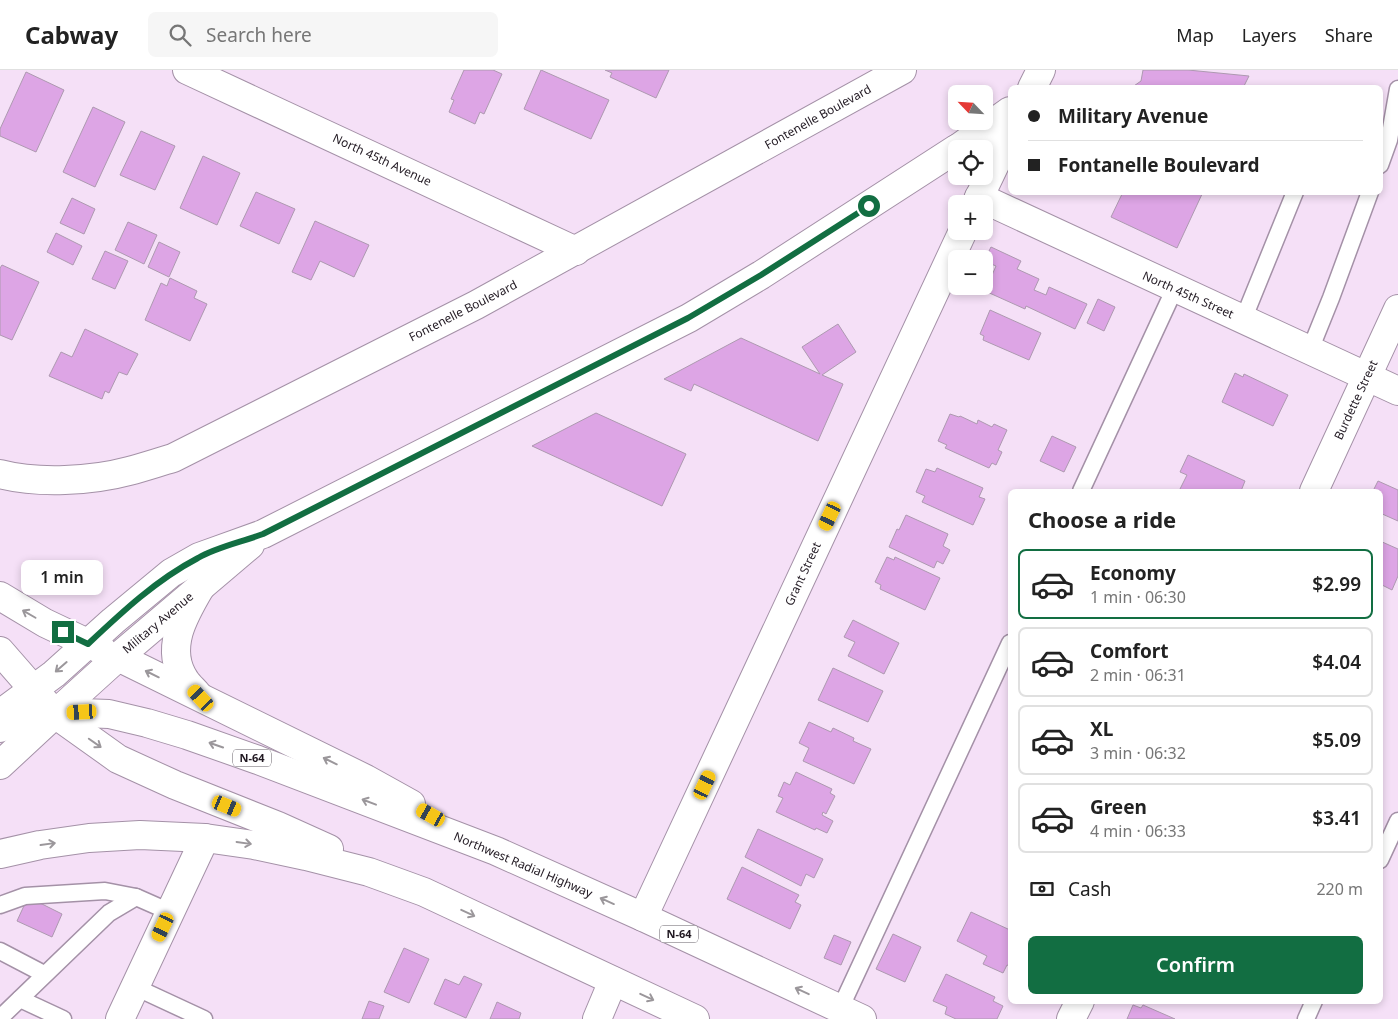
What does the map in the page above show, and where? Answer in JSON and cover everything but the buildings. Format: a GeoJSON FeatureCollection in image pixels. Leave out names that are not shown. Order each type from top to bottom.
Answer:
{"type":"FeatureCollection","features":[{"type":"Feature","properties":{"kind":"main road","name":"North 45th Avenue"},"geometry":{"type":"LineString","coordinates":[[188,70],[576,251]]}},
{"type":"Feature","properties":{"kind":"main road","name":"Fontenelle Boulevard"},"geometry":{"type":"LineString","coordinates":[[0,474],[30,480],[78,479],[127,472],[173,458],[476,305],[902,70]]}},
{"type":"Feature","properties":{"kind":"main road"},"geometry":{"type":"LineString","coordinates":[[1034,85],[1041,70]]}},
{"type":"Feature","properties":{"kind":"main road","name":"Military Avenue"},"geometry":{"type":"LineString","coordinates":[[969,140],[1008,113]]}},
{"type":"Feature","properties":{"kind":"main road"},"geometry":{"type":"LineString","coordinates":[[979,195],[1008,137]]}},
{"type":"Feature","properties":{"kind":"main road","name":"Military Avenue"},"geometry":{"type":"LineString","coordinates":[[0,714],[33,690],[144,594],[171,574],[200,557],[263,534],[688,318],[769,270],[948,154]]}},
{"type":"Feature","properties":{"kind":"main road","name":"North 45th Street"},"geometry":{"type":"LineString","coordinates":[[993,207],[1175,288],[1398,391]]}},
{"type":"Feature","properties":{"kind":"main road","name":"Grant Street"},"geometry":{"type":"LineString","coordinates":[[643,917],[959,240]]}},
{"type":"Feature","properties":{"kind":"main road","name":"Burdette Street"},"geometry":{"type":"LineString","coordinates":[[1315,489],[1398,309]]}},
{"type":"Feature","properties":{"kind":"main road","name":"Military Avenue"},"geometry":{"type":"LineString","coordinates":[[0,765],[118,657],[263,534]]}},
{"type":"Feature","properties":{"kind":"main road"},"geometry":{"type":"LineString","coordinates":[[200,588],[182,621],[176,638],[176,655],[178,668],[185,681],[201,698]]}},
{"type":"Feature","properties":{"kind":"main road"},"geometry":{"type":"LineString","coordinates":[[0,596],[45,623],[366,779],[496,851]]}},
{"type":"Feature","properties":{"kind":"main road"},"geometry":{"type":"LineString","coordinates":[[0,651],[55,714],[118,759],[175,785],[278,826],[695,1019]]}},
{"type":"Feature","properties":{"kind":"main road","name":"Northwest Radial Highway"},"geometry":{"type":"LineString","coordinates":[[0,728],[55,714],[82,712],[109,714],[147,723],[258,760],[496,851],[851,1014]]}},
{"type":"Feature","properties":{"kind":"main road"},"geometry":{"type":"LineString","coordinates":[[0,854],[40,845],[89,838],[140,835],[205,838],[254,844],[306,856],[369,872],[424,892]]}},
{"type":"Feature","properties":{"kind":"main road"},"geometry":{"type":"LineString","coordinates":[[120,1019],[205,838]]}},
{"type":"Feature","properties":{"kind":"main road"},"geometry":{"type":"LineString","coordinates":[[597,1019],[614,981]]}},
{"type":"Feature","properties":{"kind":"main road"},"geometry":{"type":"LineString","coordinates":[[1071,1019],[1078,1004]]}},
{"type":"Feature","properties":{"kind":"lane"},"geometry":{"type":"LineString","coordinates":[[1383,157],[1389,140],[1391,96]]}},
{"type":"Feature","properties":{"kind":"lane"},"geometry":{"type":"LineString","coordinates":[[1244,320],[1294,195]]}},
{"type":"Feature","properties":{"kind":"lane"},"geometry":{"type":"LineString","coordinates":[[1310,350],[1369,195]]}},
{"type":"Feature","properties":{"kind":"lane"},"geometry":{"type":"LineString","coordinates":[[1081,489],[1175,288]]}},
{"type":"Feature","properties":{"kind":"lane"},"geometry":{"type":"LineString","coordinates":[[851,1014],[1008,648]]}},
{"type":"Feature","properties":{"kind":"lane"},"geometry":{"type":"LineString","coordinates":[[1383,854],[1398,821]]}},
{"type":"Feature","properties":{"kind":"lane"},"geometry":{"type":"LineString","coordinates":[[0,905],[25,896],[105,892],[136,897],[170,912]]}},
{"type":"Feature","properties":{"kind":"lane"},"geometry":{"type":"LineString","coordinates":[[0,1018],[109,913],[136,897]]}},
{"type":"Feature","properties":{"kind":"lane"},"geometry":{"type":"LineString","coordinates":[[0,951],[44,974]]}},
{"type":"Feature","properties":{"kind":"lane"},"geometry":{"type":"LineString","coordinates":[[135,987],[204,1019]]}},
{"type":"Feature","properties":{"kind":"lane"},"geometry":{"type":"LineString","coordinates":[[20,999],[63,1019]]}},
{"type":"Feature","properties":{"kind":"lane"},"geometry":{"type":"LineString","coordinates":[[1306,1019],[1313,1004]]}},
{"type":"Feature","properties":{"kind":"route"},"geometry":{"type":"LineString","coordinates":[[63,632],[88,644],[144,594],[171,574],[200,557],[263,534],[688,318],[761,275],[869,206]]}}]}
